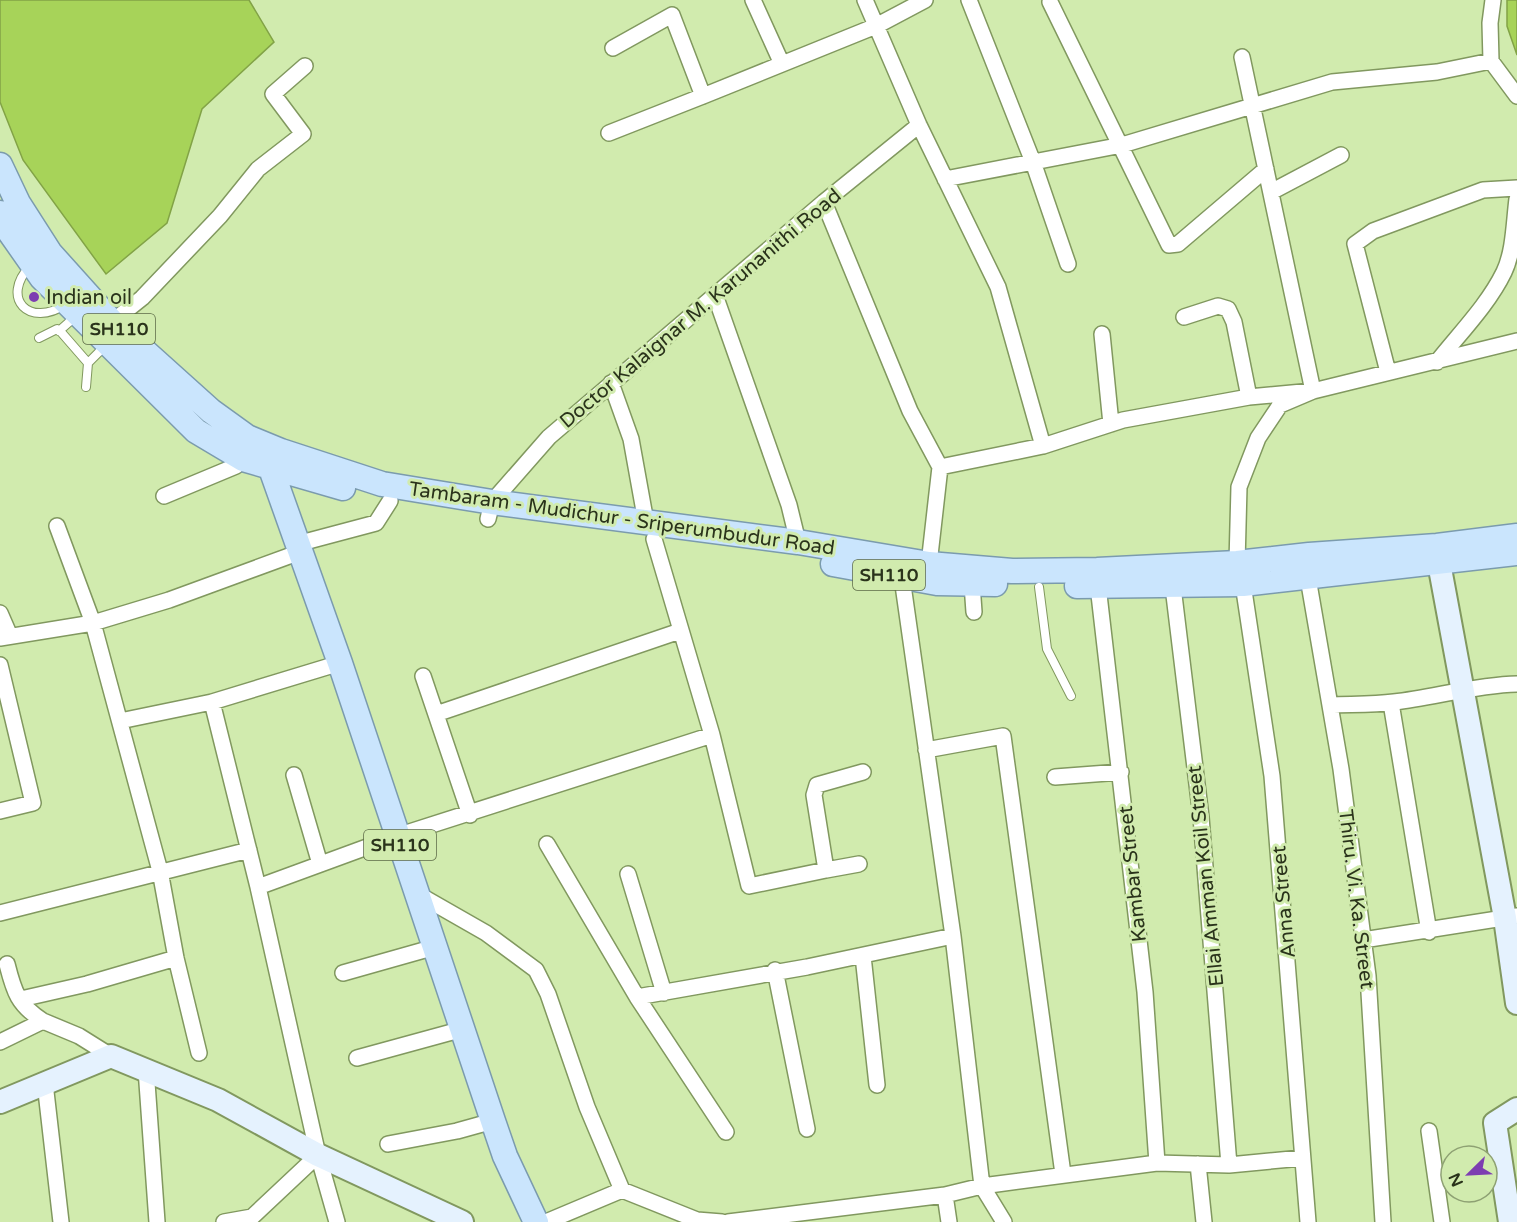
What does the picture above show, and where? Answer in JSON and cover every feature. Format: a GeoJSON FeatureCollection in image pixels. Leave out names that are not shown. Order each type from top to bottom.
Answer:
{"type":"FeatureCollection","features":[{"type":"Feature","properties":{"kind":"main road","name":"Tambaram - Mudichur - Sriperumbudur Road"},"geometry":{"type":"LineString","coordinates":[[0,165],[18,203],[50,253],[110,333],[196,431],[243,459],[276,459],[490,511]]}},
{"type":"Feature","properties":{"kind":"main road","name":"Tambaram - Mudichur - Sriperumbudur Road"},"geometry":{"type":"LineString","coordinates":[[3,227],[72,309],[110,333],[276,459],[390,501],[490,511],[604,530],[650,530],[798,542],[929,564],[1022,571],[1240,573],[1308,578],[1517,553]]}},
{"type":"Feature","properties":{"kind":"main road","name":"SH110"},"geometry":{"type":"LineString","coordinates":[[276,459],[298,548],[340,663],[493,1121],[505,1156],[536,1222]]}},
{"type":"Feature","properties":{"kind":"main road","name":"Tambaram - Mudichur - Sriperumbudur Road"},"geometry":{"type":"LineString","coordinates":[[650,530],[902,578],[1039,587],[1173,587],[1309,555],[1437,546],[1517,536]]}},
{"type":"Feature","properties":{"kind":"street"},"geometry":{"type":"LineString","coordinates":[[753,0],[782,64]]}},
{"type":"Feature","properties":{"kind":"street"},"geometry":{"type":"LineString","coordinates":[[865,0],[919,125],[998,287],[1043,446]]}},
{"type":"Feature","properties":{"kind":"street"},"geometry":{"type":"LineString","coordinates":[[609,133],[876,26],[925,0]]}},
{"type":"Feature","properties":{"kind":"street"},"geometry":{"type":"LineString","coordinates":[[969,0],[1033,162],[1068,264]]}},
{"type":"Feature","properties":{"kind":"street"},"geometry":{"type":"LineString","coordinates":[[1493,0],[1490,23],[1491,61],[1517,96]]}},
{"type":"Feature","properties":{"kind":"street"},"geometry":{"type":"LineString","coordinates":[[1050,2],[1169,244],[1178,244],[1266,169]]}},
{"type":"Feature","properties":{"kind":"street"},"geometry":{"type":"LineString","coordinates":[[613,48],[672,15],[703,96]]}},
{"type":"Feature","properties":{"kind":"street"},"geometry":{"type":"LineString","coordinates":[[1242,57],[1313,390]]}},
{"type":"Feature","properties":{"kind":"street"},"geometry":{"type":"LineString","coordinates":[[945,179],[1122,145],[1332,82],[1437,72],[1491,61]]}},
{"type":"Feature","properties":{"kind":"street"},"geometry":{"type":"LineString","coordinates":[[110,333],[220,216],[258,169],[303,134],[273,94],[306,66]]}},
{"type":"Feature","properties":{"kind":"street","name":"Doctor Kalaignar M. Karunanithi Road"},"geometry":{"type":"LineString","coordinates":[[490,511],[549,437],[824,202],[919,125]]}},
{"type":"Feature","properties":{"kind":"street"},"geometry":{"type":"LineString","coordinates":[[1271,192],[1341,155]]}},
{"type":"Feature","properties":{"kind":"street"},"geometry":{"type":"LineString","coordinates":[[1388,372],[1355,244],[1373,231],[1483,190],[1517,189]]}},
{"type":"Feature","properties":{"kind":"street"},"geometry":{"type":"LineString","coordinates":[[1437,362],[1479,309],[1504,271],[1513,234],[1517,199]]}},
{"type":"Feature","properties":{"kind":"street"},"geometry":{"type":"LineString","coordinates":[[824,202],[910,411],[940,467],[929,564]]}},
{"type":"Feature","properties":{"kind":"street"},"geometry":{"type":"LineString","coordinates":[[715,295],[789,505],[798,542]]}},
{"type":"Feature","properties":{"kind":"street"},"geometry":{"type":"LineString","coordinates":[[1184,317],[1218,306],[1228,309],[1234,322],[1249,396]]}},
{"type":"Feature","properties":{"kind":"street"},"geometry":{"type":"LineString","coordinates":[[1102,334],[1111,424]]}},
{"type":"Feature","properties":{"kind":"street"},"geometry":{"type":"LineString","coordinates":[[940,467],[1043,446],[1111,424],[1249,396],[1313,390],[1517,341]]}},
{"type":"Feature","properties":{"kind":"street"},"geometry":{"type":"LineString","coordinates":[[610,383],[631,439],[650,530],[712,735],[750,886],[859,864]]}},
{"type":"Feature","properties":{"kind":"street","name":"Anna Street"},"geometry":{"type":"LineString","coordinates":[[1308,1222],[1272,776],[1240,573],[1239,487],[1258,438],[1280,405],[1313,390]]}},
{"type":"Feature","properties":{"kind":"street"},"geometry":{"type":"LineString","coordinates":[[164,496],[236,466],[243,459]]}},
{"type":"Feature","properties":{"kind":"street"},"geometry":{"type":"LineString","coordinates":[[0,614],[5,637],[93,623],[169,600],[298,548],[376,523],[390,501]]}},
{"type":"Feature","properties":{"kind":"street"},"geometry":{"type":"LineString","coordinates":[[57,526],[93,623],[120,722],[160,871],[176,958],[200,1053]]}},
{"type":"Feature","properties":{"kind":"street"},"geometry":{"type":"LineString","coordinates":[[1439,563],[1462,692],[1511,917],[1517,1003]]}},
{"type":"Feature","properties":{"kind":"street"},"geometry":{"type":"LineString","coordinates":[[902,578],[953,936],[982,1186],[1004,1222]]}},
{"type":"Feature","properties":{"kind":"street","name":"Thiru. Vi. Ka. Street"},"geometry":{"type":"LineString","coordinates":[[1308,578],[1330,705],[1370,1000],[1383,1222]]}},
{"type":"Feature","properties":{"kind":"street"},"geometry":{"type":"LineString","coordinates":[[972,584],[974,612]]}},
{"type":"Feature","properties":{"kind":"street","name":"Kambar Street"},"geometry":{"type":"LineString","coordinates":[[1098,586],[1145,992],[1156,1163]]}},
{"type":"Feature","properties":{"kind":"street","name":"Ellai Amman Koil Street"},"geometry":{"type":"LineString","coordinates":[[1173,587],[1201,817],[1229,1165]]}},
{"type":"Feature","properties":{"kind":"street"},"geometry":{"type":"LineString","coordinates":[[436,714],[680,631]]}},
{"type":"Feature","properties":{"kind":"street"},"geometry":{"type":"LineString","coordinates":[[120,722],[212,702],[340,663]]}},
{"type":"Feature","properties":{"kind":"street"},"geometry":{"type":"LineString","coordinates":[[0,665],[33,803],[0,811]]}},
{"type":"Feature","properties":{"kind":"street"},"geometry":{"type":"LineString","coordinates":[[423,676],[470,815]]}},
{"type":"Feature","properties":{"kind":"street"},"geometry":{"type":"LineString","coordinates":[[1330,705],[1391,703],[1462,692],[1474,687],[1517,684]]}},
{"type":"Feature","properties":{"kind":"street"},"geometry":{"type":"LineString","coordinates":[[212,702],[258,887],[318,1155],[337,1222]]}},
{"type":"Feature","properties":{"kind":"street"},"geometry":{"type":"LineString","coordinates":[[1391,703],[1429,932]]}},
{"type":"Feature","properties":{"kind":"street"},"geometry":{"type":"LineString","coordinates":[[258,887],[398,836],[470,815],[712,735]]}},
{"type":"Feature","properties":{"kind":"street"},"geometry":{"type":"LineString","coordinates":[[926,750],[1003,736],[1063,1174]]}},
{"type":"Feature","properties":{"kind":"street"},"geometry":{"type":"LineString","coordinates":[[826,870],[813,795],[817,785],[863,772]]}},
{"type":"Feature","properties":{"kind":"street"},"geometry":{"type":"LineString","coordinates":[[1055,777],[1121,772]]}},
{"type":"Feature","properties":{"kind":"street"},"geometry":{"type":"LineString","coordinates":[[294,775],[320,864]]}},
{"type":"Feature","properties":{"kind":"street"},"geometry":{"type":"LineString","coordinates":[[547,844],[637,997],[726,1132]]}},
{"type":"Feature","properties":{"kind":"street"},"geometry":{"type":"LineString","coordinates":[[0,913],[249,850]]}},
{"type":"Feature","properties":{"kind":"street"},"geometry":{"type":"LineString","coordinates":[[628,874],[664,993]]}},
{"type":"Feature","properties":{"kind":"street"},"geometry":{"type":"LineString","coordinates":[[416,893],[486,933],[536,970],[548,994],[587,1107],[622,1190]]}},
{"type":"Feature","properties":{"kind":"street"},"geometry":{"type":"LineString","coordinates":[[1363,940],[1429,932],[1511,917]]}},
{"type":"Feature","properties":{"kind":"street"},"geometry":{"type":"LineString","coordinates":[[637,997],[775,970],[863,956],[953,936]]}},
{"type":"Feature","properties":{"kind":"street"},"geometry":{"type":"LineString","coordinates":[[343,973],[435,947]]}},
{"type":"Feature","properties":{"kind":"street"},"geometry":{"type":"LineString","coordinates":[[863,956],[878,1085]]}},
{"type":"Feature","properties":{"kind":"street"},"geometry":{"type":"LineString","coordinates":[[21,999],[87,984],[176,958]]}},
{"type":"Feature","properties":{"kind":"street"},"geometry":{"type":"LineString","coordinates":[[7,964],[13,989],[25,1009],[43,1021],[80,1036],[111,1056],[218,1100],[433,1214],[462,1222]]}},
{"type":"Feature","properties":{"kind":"street"},"geometry":{"type":"LineString","coordinates":[[775,970],[807,1129]]}},
{"type":"Feature","properties":{"kind":"street"},"geometry":{"type":"LineString","coordinates":[[0,1041],[43,1021]]}},
{"type":"Feature","properties":{"kind":"street"},"geometry":{"type":"LineString","coordinates":[[357,1058],[462,1029]]}},
{"type":"Feature","properties":{"kind":"street"},"geometry":{"type":"LineString","coordinates":[[0,1102],[111,1056]]}},
{"type":"Feature","properties":{"kind":"street"},"geometry":{"type":"LineString","coordinates":[[146,1069],[157,1222]]}},
{"type":"Feature","properties":{"kind":"street"},"geometry":{"type":"LineString","coordinates":[[45,1083],[61,1222]]}},
{"type":"Feature","properties":{"kind":"street"},"geometry":{"type":"LineString","coordinates":[[1510,1222],[1495,1123],[1517,1109]]}},
{"type":"Feature","properties":{"kind":"street"},"geometry":{"type":"LineString","coordinates":[[388,1144],[457,1131],[493,1121]]}},
{"type":"Feature","properties":{"kind":"street"},"geometry":{"type":"LineString","coordinates":[[1429,1131],[1442,1222]]}},
{"type":"Feature","properties":{"kind":"street"},"geometry":{"type":"LineString","coordinates":[[224,1222],[252,1220],[318,1155]]}},
{"type":"Feature","properties":{"kind":"street"},"geometry":{"type":"LineString","coordinates":[[728,1222],[827,1216],[945,1195],[982,1186],[1156,1163],[1229,1165],[1302,1158]]}},
{"type":"Feature","properties":{"kind":"street"},"geometry":{"type":"LineString","coordinates":[[1197,1164],[1204,1222]]}},
{"type":"Feature","properties":{"kind":"street"},"geometry":{"type":"LineString","coordinates":[[546,1222],[622,1190],[697,1220],[722,1222]]}},
{"type":"Feature","properties":{"kind":"street"},"geometry":{"type":"LineString","coordinates":[[945,1195],[949,1222]]}},
{"type":"Feature","properties":{"kind":"lane"},"geometry":{"type":"LineString","coordinates":[[32,264],[21,276],[15,289],[15,296],[29,312],[46,315],[72,309]]}},
{"type":"Feature","properties":{"kind":"lane"},"geometry":{"type":"LineString","coordinates":[[59,331],[72,309]]}},
{"type":"Feature","properties":{"kind":"lane"},"geometry":{"type":"LineString","coordinates":[[39,338],[49,331],[59,331],[88,363]]}},
{"type":"Feature","properties":{"kind":"lane"},"geometry":{"type":"LineString","coordinates":[[86,387],[88,363],[110,333]]}},
{"type":"Feature","properties":{"kind":"lane"},"geometry":{"type":"LineString","coordinates":[[1039,587],[1047,649],[1071,696]]}},
{"type":"Feature","properties":{"kind":"shaded area"},"geometry":{"type":"Polygon","coordinates":[[[0,0],[249,0],[274,42],[202,109],[167,223],[106,274],[23,160],[0,102],[0,0]]]}},
{"type":"Feature","properties":{"kind":"shaded area"},"geometry":{"type":"Polygon","coordinates":[[[1507,0],[1517,0],[1517,55],[1507,26],[1507,0]]]}},
{"type":"Feature","properties":{"kind":"place","name":"Indian oil"},"geometry":{"type":"Point","coordinates":[34,297]}}]}
